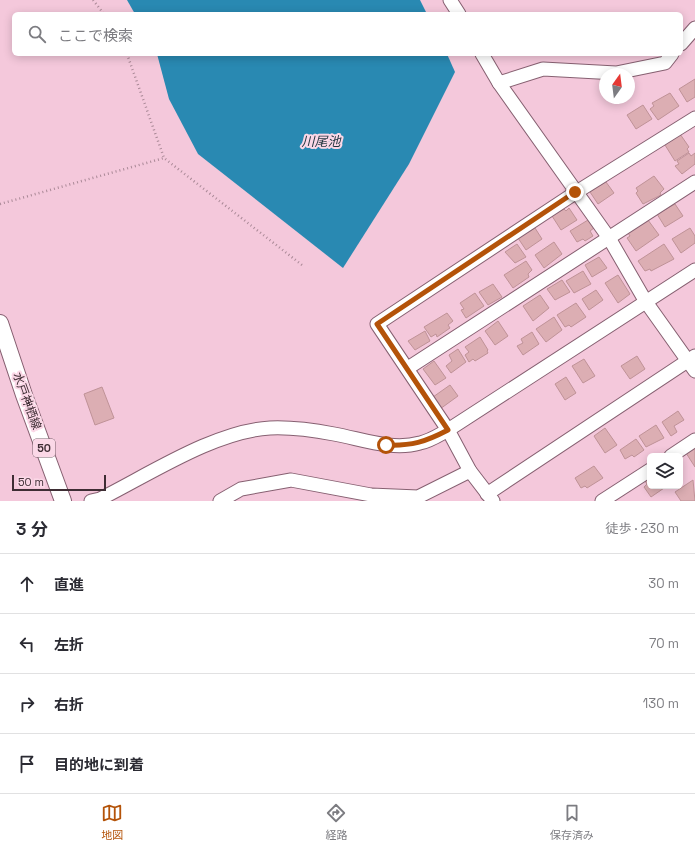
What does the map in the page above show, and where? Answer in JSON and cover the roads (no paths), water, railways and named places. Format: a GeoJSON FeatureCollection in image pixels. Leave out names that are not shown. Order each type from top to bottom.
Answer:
{"type":"FeatureCollection","features":[{"type":"Feature","properties":{"kind":"main road","name":"水戸神栖線"},"geometry":{"type":"LineString","coordinates":[[0,323],[24,395],[63,501]]}},
{"type":"Feature","properties":{"kind":"street"},"geometry":{"type":"LineString","coordinates":[[450,0],[458,12]]}},
{"type":"Feature","properties":{"kind":"street"},"geometry":{"type":"LineString","coordinates":[[683,42],[695,28]]}},
{"type":"Feature","properties":{"kind":"street"},"geometry":{"type":"LineString","coordinates":[[483,56],[500,83],[575,192],[609,238],[646,302],[691,358],[695,371]]}},
{"type":"Feature","properties":{"kind":"street"},"geometry":{"type":"LineString","coordinates":[[500,83],[543,69],[616,73],[665,63],[670,56]]}},
{"type":"Feature","properties":{"kind":"street"},"geometry":{"type":"LineString","coordinates":[[691,358],[490,498],[470,471],[448,430],[408,368],[377,324],[575,192],[695,118]]}},
{"type":"Feature","properties":{"kind":"street"},"geometry":{"type":"LineString","coordinates":[[408,368],[695,182]]}},
{"type":"Feature","properties":{"kind":"street"},"geometry":{"type":"LineString","coordinates":[[91,501],[100,499],[189,453],[245,431],[270,428],[299,428],[386,445],[404,446],[421,443],[448,430],[695,270]]}},
{"type":"Feature","properties":{"kind":"street"},"geometry":{"type":"LineString","coordinates":[[676,453],[695,440]]}},
{"type":"Feature","properties":{"kind":"street"},"geometry":{"type":"LineString","coordinates":[[220,501],[241,489],[291,480],[371,495],[419,499],[470,471]]}},
{"type":"Feature","properties":{"kind":"street"},"geometry":{"type":"LineString","coordinates":[[602,501],[647,472]]}},
{"type":"Feature","properties":{"kind":"water"},"geometry":{"type":"Polygon","coordinates":[[[127,0],[420,0],[426,12],[134,12],[127,0]]]}},
{"type":"Feature","properties":{"kind":"water","name":"川尾池"},"geometry":{"type":"Polygon","coordinates":[[[158,56],[448,56],[455,72],[409,164],[343,268],[198,154],[169,99],[158,56]]]}}]}
